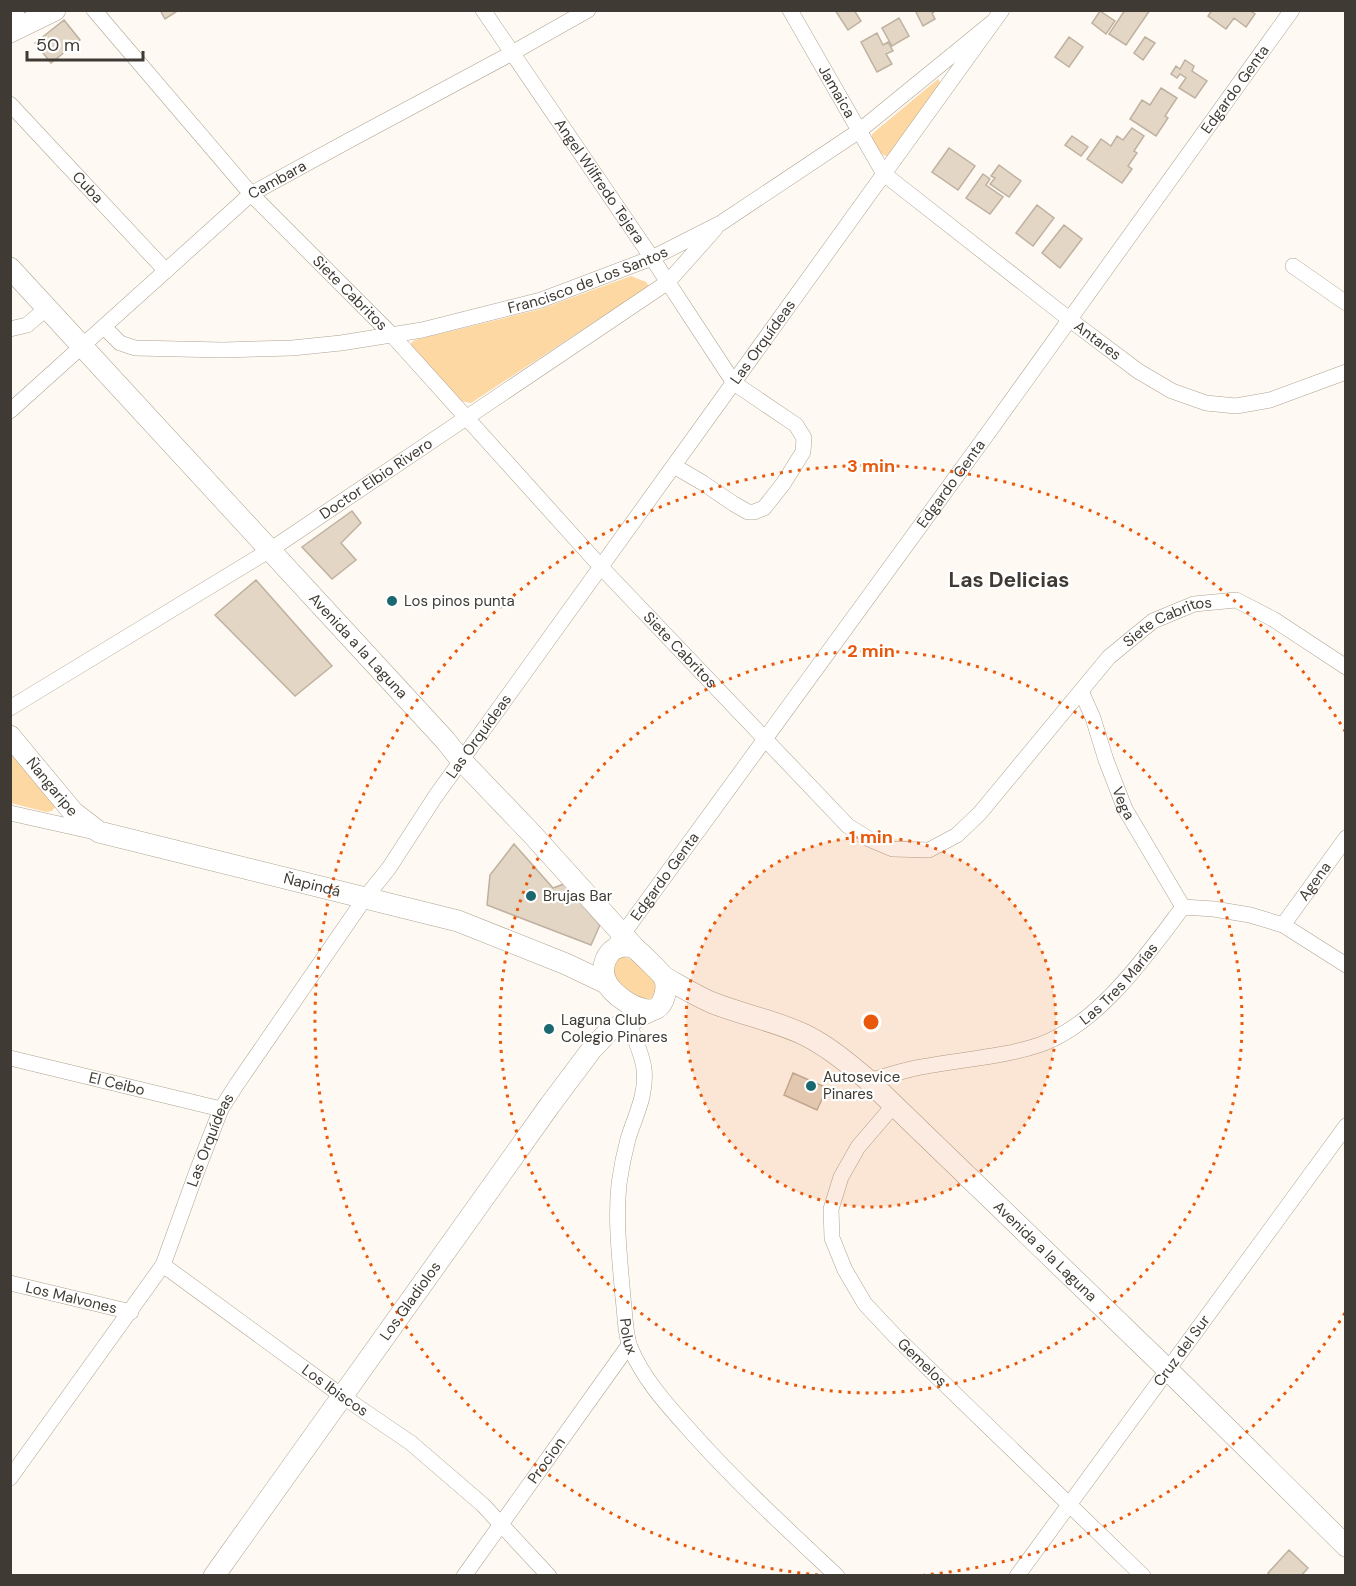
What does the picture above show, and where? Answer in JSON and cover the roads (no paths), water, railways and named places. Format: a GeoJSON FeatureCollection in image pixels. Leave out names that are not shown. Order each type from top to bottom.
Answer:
{"type":"FeatureCollection","features":[{"type":"Feature","properties":{"kind":"street"},"geometry":{"type":"LineString","coordinates":[[10,32],[55,10]]}},
{"type":"Feature","properties":{"kind":"street","name":"Siete Cabritos"},"geometry":{"type":"LineString","coordinates":[[94,10],[251,194],[391,334],[601,567],[764,739],[848,826],[869,839],[893,849],[929,849],[957,835],[980,813],[1109,657],[1153,621],[1194,604],[1236,600],[1273,619],[1346,667]]}},
{"type":"Feature","properties":{"kind":"street","name":"Angel Wilfredo Tejera"},"geometry":{"type":"LineString","coordinates":[[483,10],[734,383]]}},
{"type":"Feature","properties":{"kind":"street","name":"Cambara"},"geometry":{"type":"LineString","coordinates":[[10,411],[251,194],[588,10]]}},
{"type":"Feature","properties":{"kind":"street","name":"Jamaica"},"geometry":{"type":"LineString","coordinates":[[790,10],[884,174]]}},
{"type":"Feature","properties":{"kind":"street","name":"Edgardo Genta"},"geometry":{"type":"LineString","coordinates":[[628,940],[764,739],[1292,10]]}},
{"type":"Feature","properties":{"kind":"street","name":"Francisco de Los Santos"},"geometry":{"type":"LineString","coordinates":[[104,327],[120,343],[135,348],[211,350],[292,348],[422,330],[541,300],[652,258],[721,223],[859,131],[998,16]]}},
{"type":"Feature","properties":{"kind":"street","name":"Las Orquídeas"},"geometry":{"type":"LineString","coordinates":[[10,1478],[164,1265],[221,1109],[243,1074],[389,867],[461,760],[998,16]]}},
{"type":"Feature","properties":{"kind":"street","name":"Cuba"},"geometry":{"type":"LineString","coordinates":[[10,105],[166,271]]}},
{"type":"Feature","properties":{"kind":"street","name":"Antares"},"geometry":{"type":"LineString","coordinates":[[884,174],[1138,371],[1172,391],[1206,403],[1236,406],[1270,400],[1346,372]]}},
{"type":"Feature","properties":{"kind":"street","name":"Doctor Elbio Rivero"},"geometry":{"type":"LineString","coordinates":[[10,708],[270,550],[668,282],[721,223]]}},
{"type":"Feature","properties":{"kind":"street"},"geometry":{"type":"LineString","coordinates":[[1293,266],[1346,303]]}},
{"type":"Feature","properties":{"kind":"street"},"geometry":{"type":"LineString","coordinates":[[10,268],[83,347]]}},
{"type":"Feature","properties":{"kind":"street"},"geometry":{"type":"LineString","coordinates":[[10,329],[27,325],[47,308]]}},
{"type":"Feature","properties":{"kind":"street","name":"Avenida a la Laguna"},"geometry":{"type":"LineString","coordinates":[[83,347],[461,760],[664,977],[713,1003],[804,1035],[835,1053],[869,1081],[1343,1540]]}},
{"type":"Feature","properties":{"kind":"street"},"geometry":{"type":"LineString","coordinates":[[674,466],[748,512],[764,508],[783,484],[803,452],[804,438],[796,425],[734,383]]}},
{"type":"Feature","properties":{"kind":"street","name":"Vega"},"geometry":{"type":"LineString","coordinates":[[1081,691],[1094,718],[1106,760],[1125,809],[1183,907]]}},
{"type":"Feature","properties":{"kind":"street","name":"Ñangaripe"},"geometry":{"type":"LineString","coordinates":[[10,736],[73,812],[99,832]]}},
{"type":"Feature","properties":{"kind":"street","name":"Ñapindá"},"geometry":{"type":"LineString","coordinates":[[10,813],[99,832],[458,921],[557,960],[609,986],[628,1003],[638,1008],[656,1007]]}},
{"type":"Feature","properties":{"kind":"street","name":"Agena"},"geometry":{"type":"LineString","coordinates":[[1283,925],[1346,838]]}},
{"type":"Feature","properties":{"kind":"street"},"geometry":{"type":"LineString","coordinates":[[1183,907],[1250,915],[1283,925],[1346,965]]}},
{"type":"Feature","properties":{"kind":"street","name":"Las Tres Marías"},"geometry":{"type":"LineString","coordinates":[[869,1081],[924,1066],[997,1054],[1040,1044],[1072,1029],[1105,1002],[1183,907]]}},
{"type":"Feature","properties":{"kind":"street"},"geometry":{"type":"LineString","coordinates":[[609,1031],[612,1003],[603,965],[608,954],[616,947],[624,946],[628,940]]}},
{"type":"Feature","properties":{"kind":"street"},"geometry":{"type":"LineString","coordinates":[[656,1007],[665,990],[664,977]]}},
{"type":"Feature","properties":{"kind":"street","name":"Avenida a la Laguna"},"geometry":{"type":"LineString","coordinates":[[656,1007],[692,1002],[713,1003]]}},
{"type":"Feature","properties":{"kind":"street","name":"Los Gladiolos"},"geometry":{"type":"LineString","coordinates":[[214,1575],[592,1049],[609,1031],[656,1007]]}},
{"type":"Feature","properties":{"kind":"street","name":"Polux"},"geometry":{"type":"LineString","coordinates":[[628,1022],[641,1056],[644,1079],[638,1112],[628,1138],[618,1196],[618,1239],[630,1345],[643,1372],[671,1409],[718,1462],[837,1575]]}},
{"type":"Feature","properties":{"kind":"street","name":"El Ceibo"},"geometry":{"type":"LineString","coordinates":[[10,1058],[221,1109]]}},
{"type":"Feature","properties":{"kind":"street","name":"Gemelos"},"geometry":{"type":"LineString","coordinates":[[894,1105],[858,1147],[842,1176],[831,1209],[832,1238],[845,1270],[865,1304],[896,1337],[1143,1575]]}},
{"type":"Feature","properties":{"kind":"street","name":"Cruz del Sur"},"geometry":{"type":"LineString","coordinates":[[1017,1575],[1346,1125]]}},
{"type":"Feature","properties":{"kind":"street","name":"Los Ibiscos"},"geometry":{"type":"LineString","coordinates":[[164,1265],[342,1396],[411,1443],[483,1505],[549,1575]]}},
{"type":"Feature","properties":{"kind":"street","name":"Los Malvones"},"geometry":{"type":"LineString","coordinates":[[10,1283],[131,1312]]}},
{"type":"Feature","properties":{"kind":"street","name":"Procion"},"geometry":{"type":"LineString","coordinates":[[464,1575],[630,1345]]}},
{"type":"Feature","properties":{"kind":"street"},"geometry":{"type":"LineString","coordinates":[[10,1462],[32,1447]]}},
{"type":"Feature","properties":{"kind":"place","name":"Los pinos punta"},"geometry":{"type":"Point","coordinates":[392,601]}},
{"type":"Feature","properties":{"kind":"place","name":"Brujas Bar"},"geometry":{"type":"Point","coordinates":[531,896]}},
{"type":"Feature","properties":{"kind":"place","name":"Laguna Club Colegio Pinares"},"geometry":{"type":"Point","coordinates":[549,1029]}},
{"type":"Feature","properties":{"kind":"place","name":"Autosevice Pinares"},"geometry":{"type":"Point","coordinates":[811,1086]}},
{"type":"Feature","properties":{"kind":"district","name":"Las Delicias"},"geometry":{"type":"Point","coordinates":[1009,580]}}]}
